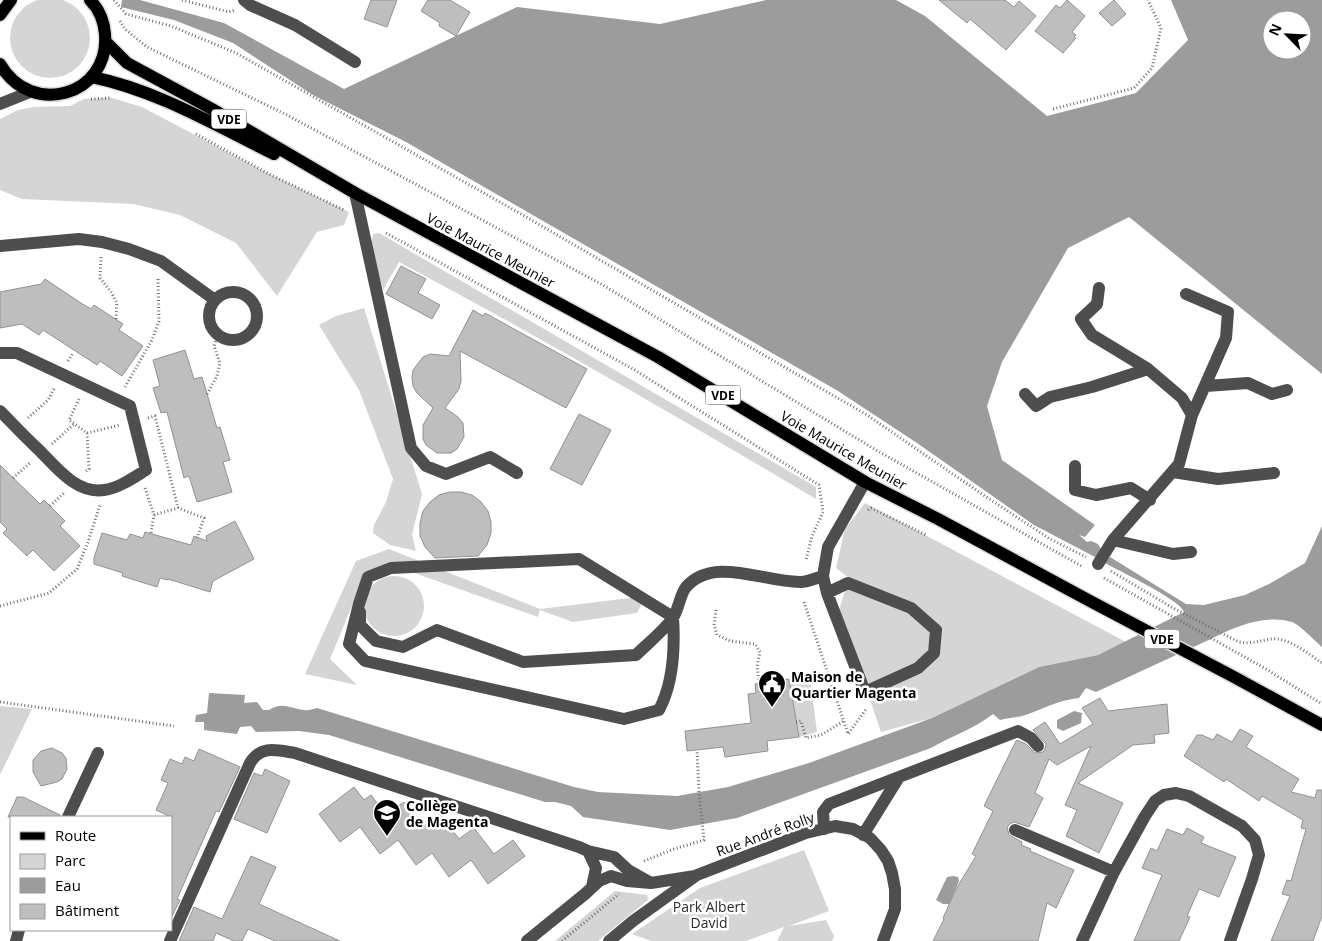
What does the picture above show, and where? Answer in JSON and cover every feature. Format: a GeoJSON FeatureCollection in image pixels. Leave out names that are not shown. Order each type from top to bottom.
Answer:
{"type":"FeatureCollection","features":[{"type":"Feature","properties":{"kind":"main road"},"geometry":{"type":"LineString","coordinates":[[0,15],[10,0]]}},
{"type":"Feature","properties":{"kind":"main road"},"geometry":{"type":"LineString","coordinates":[[0,64],[6,74],[17,85],[30,92],[46,95],[63,94],[79,87],[92,76],[99,66],[104,55],[106,42],[105,28],[100,15],[90,0]]}},
{"type":"Feature","properties":{"kind":"main road","name":"Voie Maurice Meunier"},"geometry":{"type":"LineString","coordinates":[[106,42],[127,63],[212,108],[355,193],[658,357],[865,482],[1234,677],[1322,726]]}},
{"type":"Feature","properties":{"kind":"main road","name":"Voie Maurice Meunier"},"geometry":{"type":"LineString","coordinates":[[92,76],[118,82],[165,101],[355,193]]}},
{"type":"Feature","properties":{"kind":"street"},"geometry":{"type":"LineString","coordinates":[[247,2],[295,25],[356,62]]}},
{"type":"Feature","properties":{"kind":"street"},"geometry":{"type":"LineString","coordinates":[[0,104],[30,92]]}},
{"type":"Feature","properties":{"kind":"street"},"geometry":{"type":"LineString","coordinates":[[355,193],[411,448],[426,466],[446,474],[490,457],[517,473]]}},
{"type":"Feature","properties":{"kind":"street"},"geometry":{"type":"LineString","coordinates":[[0,246],[79,239],[102,242],[129,249],[161,261],[215,300]]}},
{"type":"Feature","properties":{"kind":"street"},"geometry":{"type":"LineString","coordinates":[[1099,288],[1098,304],[1081,319],[1092,335],[1148,369],[1182,398],[1192,415]]}},
{"type":"Feature","properties":{"kind":"street"},"geometry":{"type":"LineString","coordinates":[[237,293],[251,300],[257,314],[253,330],[240,339],[224,338],[218,334],[210,322],[210,314],[215,300],[221,295],[237,293]]}},
{"type":"Feature","properties":{"kind":"street"},"geometry":{"type":"LineString","coordinates":[[1096,570],[1113,540],[1150,500],[1179,464],[1192,415],[1226,338],[1228,312],[1186,294]]}},
{"type":"Feature","properties":{"kind":"street"},"geometry":{"type":"LineString","coordinates":[[0,353],[17,353],[130,406],[146,470],[122,484],[104,490],[93,490],[70,480],[0,411]]}},
{"type":"Feature","properties":{"kind":"street"},"geometry":{"type":"LineString","coordinates":[[1025,394],[1036,406],[1050,397],[1092,387],[1148,369]]}},
{"type":"Feature","properties":{"kind":"street"},"geometry":{"type":"LineString","coordinates":[[1206,386],[1248,383],[1272,394],[1287,390]]}},
{"type":"Feature","properties":{"kind":"street"},"geometry":{"type":"LineString","coordinates":[[1075,466],[1075,490],[1096,495],[1131,488],[1150,500]]}},
{"type":"Feature","properties":{"kind":"street"},"geometry":{"type":"LineString","coordinates":[[1173,472],[1218,479],[1274,472]]}},
{"type":"Feature","properties":{"kind":"street"},"geometry":{"type":"LineString","coordinates":[[827,593],[848,583],[911,608],[936,630],[934,653],[918,668],[865,692],[827,593],[823,576],[828,547],[865,482]]}},
{"type":"Feature","properties":{"kind":"street"},"geometry":{"type":"LineString","coordinates":[[1113,540],[1173,554],[1192,552]]}},
{"type":"Feature","properties":{"kind":"street"},"geometry":{"type":"LineString","coordinates":[[579,559],[673,617],[675,647],[666,696],[658,710],[624,719],[365,661],[349,644],[368,577],[391,568],[579,559]]}},
{"type":"Feature","properties":{"kind":"street"},"geometry":{"type":"LineString","coordinates":[[359,604],[360,625],[376,641],[403,647],[438,630],[524,662],[636,655],[673,617],[685,588],[696,579],[709,573],[726,570],[778,581],[802,582],[823,576]]}},
{"type":"Feature","properties":{"kind":"street"},"geometry":{"type":"LineString","coordinates":[[824,828],[823,812],[828,804],[1018,731],[1031,738],[1038,746]]}},
{"type":"Feature","properties":{"kind":"street"},"geometry":{"type":"LineString","coordinates":[[170,941],[250,763],[254,756],[262,750],[295,753],[588,851],[614,857],[628,870],[651,883]]}},
{"type":"Feature","properties":{"kind":"street"},"geometry":{"type":"LineString","coordinates":[[68,816],[98,753]]}},
{"type":"Feature","properties":{"kind":"street"},"geometry":{"type":"LineString","coordinates":[[863,835],[899,777]]}},
{"type":"Feature","properties":{"kind":"street"},"geometry":{"type":"LineString","coordinates":[[1082,941],[1114,872],[1145,816],[1155,801],[1164,795],[1176,793],[1189,796],[1242,826],[1255,840],[1258,856],[1230,941]]}},
{"type":"Feature","properties":{"kind":"street","name":"Rue André Rolly"},"geometry":{"type":"LineString","coordinates":[[609,941],[697,876],[806,833],[835,826],[853,829],[870,838],[888,861],[895,889],[895,909],[883,941]]}},
{"type":"Feature","properties":{"kind":"street"},"geometry":{"type":"LineString","coordinates":[[1015,830],[1114,872]]}},
{"type":"Feature","properties":{"kind":"street"},"geometry":{"type":"LineString","coordinates":[[588,851],[596,868],[592,887]]}},
{"type":"Feature","properties":{"kind":"street"},"geometry":{"type":"LineString","coordinates":[[527,941],[599,881],[611,876],[627,881],[651,883],[697,876]]}},
{"type":"Feature","properties":{"kind":"path"},"geometry":{"type":"LineString","coordinates":[[114,0],[126,14],[171,26],[236,53],[513,209],[867,415],[1096,570],[1170,616],[1266,669],[1322,704]]}},
{"type":"Feature","properties":{"kind":"path"},"geometry":{"type":"LineString","coordinates":[[182,0],[229,12],[247,2]]}},
{"type":"Feature","properties":{"kind":"path"},"geometry":{"type":"LineString","coordinates":[[1053,109],[1134,88],[1152,68],[1161,28],[1148,0]]}},
{"type":"Feature","properties":{"kind":"path"},"geometry":{"type":"LineString","coordinates":[[115,14],[126,28],[147,47],[287,116],[601,284],[876,450],[1096,570],[1239,642],[1250,644],[1274,639],[1298,646],[1322,663]]}},
{"type":"Feature","properties":{"kind":"path"},"geometry":{"type":"LineString","coordinates":[[84,99],[112,98]]}},
{"type":"Feature","properties":{"kind":"path"},"geometry":{"type":"LineString","coordinates":[[188,130],[269,174],[349,212]]}},
{"type":"Feature","properties":{"kind":"path"},"geometry":{"type":"LineString","coordinates":[[386,233],[633,369],[820,484],[823,512],[812,536],[806,560]]}},
{"type":"Feature","properties":{"kind":"path"},"geometry":{"type":"LineString","coordinates":[[102,242],[100,278],[117,303],[116,320]]}},
{"type":"Feature","properties":{"kind":"path"},"geometry":{"type":"LineString","coordinates":[[118,400],[152,340],[159,321],[157,281],[161,261]]}},
{"type":"Feature","properties":{"kind":"path"},"geometry":{"type":"LineString","coordinates":[[207,394],[217,376],[220,363],[214,346],[218,334]]}},
{"type":"Feature","properties":{"kind":"path"},"geometry":{"type":"LineString","coordinates":[[16,428],[48,400],[73,352]]}},
{"type":"Feature","properties":{"kind":"path"},"geometry":{"type":"LineString","coordinates":[[85,385],[69,420],[87,433],[155,416],[178,508]]}},
{"type":"Feature","properties":{"kind":"path"},"geometry":{"type":"LineString","coordinates":[[140,474],[154,515],[151,533]]}},
{"type":"Feature","properties":{"kind":"path"},"geometry":{"type":"LineString","coordinates":[[0,606],[49,593],[77,569],[88,542],[104,490]]}},
{"type":"Feature","properties":{"kind":"path"},"geometry":{"type":"LineString","coordinates":[[154,515],[178,508],[204,518],[197,538]]}},
{"type":"Feature","properties":{"kind":"path"},"geometry":{"type":"LineString","coordinates":[[862,513],[871,508],[926,535]]}},
{"type":"Feature","properties":{"kind":"path"},"geometry":{"type":"LineString","coordinates":[[804,602],[848,734],[873,701]]}},
{"type":"Feature","properties":{"kind":"path"},"geometry":{"type":"LineString","coordinates":[[716,610],[714,625],[717,635],[730,641],[755,644],[760,652],[757,667],[759,680]]}},
{"type":"Feature","properties":{"kind":"path"},"geometry":{"type":"LineString","coordinates":[[0,702],[174,726]]}},
{"type":"Feature","properties":{"kind":"path"},"geometry":{"type":"LineString","coordinates":[[796,722],[802,720],[806,738],[821,734],[844,721]]}},
{"type":"Feature","properties":{"kind":"path"},"geometry":{"type":"LineString","coordinates":[[641,862],[704,840],[697,750]]}},
{"type":"Feature","properties":{"kind":"path"},"geometry":{"type":"LineString","coordinates":[[562,941],[623,891]]}},
{"type":"Feature","properties":{"kind":"green space"},"geometry":{"type":"Polygon","coordinates":[[[42,-1],[58,-1],[72,5],[83,16],[89,30],[89,46],[83,60],[72,71],[58,77],[42,77],[28,71],[17,60],[11,46],[11,30],[17,16],[28,5],[42,-1]]]}},
{"type":"Feature","properties":{"kind":"green space"},"geometry":{"type":"Polygon","coordinates":[[[112,98],[142,107],[269,174],[349,212],[344,225],[317,232],[277,296],[236,243],[180,215],[133,204],[22,199],[0,190],[0,119],[18,110],[34,107],[70,106],[84,99],[112,98]]]}},
{"type":"Feature","properties":{"kind":"green space"},"geometry":{"type":"Polygon","coordinates":[[[379,233],[816,487],[816,499],[609,378],[399,262],[383,290],[371,245],[373,234],[379,233]]]}},
{"type":"Feature","properties":{"kind":"green space"},"geometry":{"type":"Polygon","coordinates":[[[364,308],[422,494],[412,534],[416,551],[390,545],[373,533],[374,525],[386,502],[393,479],[359,390],[319,325],[336,316],[364,308]]]}},
{"type":"Feature","properties":{"kind":"green space"},"geometry":{"type":"Polygon","coordinates":[[[865,503],[1126,642],[1098,655],[1039,667],[932,718],[881,732],[839,610],[849,578],[836,568],[845,529],[865,503]]]}},
{"type":"Feature","properties":{"kind":"green space"},"geometry":{"type":"Polygon","coordinates":[[[389,549],[540,609],[646,596],[637,613],[573,622],[540,610],[538,617],[389,564],[366,572],[330,659],[357,685],[305,674],[356,561],[389,549]]]}},
{"type":"Feature","properties":{"kind":"green space"},"geometry":{"type":"Polygon","coordinates":[[[394,576],[410,581],[415,585],[419,590],[424,606],[419,622],[415,627],[410,631],[394,636],[378,631],[373,627],[369,622],[364,606],[369,590],[373,585],[378,581],[394,576]]]}},
{"type":"Feature","properties":{"kind":"green space"},"geometry":{"type":"Polygon","coordinates":[[[810,678],[817,732],[799,737],[790,684],[810,678]]]}},
{"type":"Feature","properties":{"kind":"green space"},"geometry":{"type":"Polygon","coordinates":[[[0,706],[32,709],[0,775],[0,706]]]}},
{"type":"Feature","properties":{"kind":"green space","name":"Park Albert David"},"geometry":{"type":"Polygon","coordinates":[[[804,850],[829,911],[789,926],[826,920],[834,936],[832,941],[777,941],[784,927],[746,941],[651,941],[632,934],[700,888],[804,850]]]}},
{"type":"Feature","properties":{"kind":"green space"},"geometry":{"type":"Polygon","coordinates":[[[615,891],[647,895],[648,900],[598,941],[555,941],[615,891]]]}},
{"type":"Feature","properties":{"kind":"water"},"geometry":{"type":"Polygon","coordinates":[[[122,0],[140,0],[224,23],[344,89],[517,7],[660,24],[766,0],[896,0],[925,16],[1047,116],[1136,93],[1188,40],[1171,0],[1322,0],[1322,374],[1129,217],[1068,248],[1002,362],[987,406],[1002,460],[1095,525],[1085,537],[1079,535],[1087,542],[1091,541],[1098,544],[1102,551],[1095,557],[1034,525],[917,443],[838,391],[406,142],[313,95],[233,43],[174,20],[121,7],[122,0]]]}},
{"type":"Feature","properties":{"kind":"water"},"geometry":{"type":"Polygon","coordinates":[[[1322,526],[1322,647],[1292,622],[1272,619],[1251,622],[1231,629],[1096,692],[1086,688],[1079,698],[1060,702],[1020,716],[1000,720],[993,714],[978,724],[931,748],[737,818],[670,830],[583,817],[571,806],[555,802],[545,802],[329,735],[299,731],[256,732],[251,726],[240,727],[237,734],[204,730],[204,722],[195,722],[196,715],[207,713],[209,693],[245,695],[244,703],[257,702],[263,710],[279,706],[306,710],[317,708],[574,787],[598,792],[677,796],[728,787],[809,763],[932,718],[1039,667],[1098,655],[1184,612],[1172,600],[1161,593],[1105,563],[1110,557],[1186,604],[1204,605],[1245,595],[1269,584],[1305,563],[1322,526]]]}},
{"type":"Feature","properties":{"kind":"water"},"geometry":{"type":"Polygon","coordinates":[[[1074,711],[1082,713],[1081,723],[1063,731],[1057,728],[1057,720],[1074,711]]]}},
{"type":"Feature","properties":{"kind":"water"},"geometry":{"type":"Polygon","coordinates":[[[947,877],[958,877],[959,881],[949,904],[943,904],[936,900],[947,877]]]}},
{"type":"Feature","properties":{"kind":"building"},"geometry":{"type":"Polygon","coordinates":[[[371,0],[397,0],[387,27],[364,19],[371,0]]]}},
{"type":"Feature","properties":{"kind":"building"},"geometry":{"type":"Polygon","coordinates":[[[428,0],[450,0],[470,12],[456,36],[439,26],[440,23],[421,11],[428,0]]]}},
{"type":"Feature","properties":{"kind":"building"},"geometry":{"type":"Polygon","coordinates":[[[939,0],[1005,0],[1014,7],[1019,1],[1036,16],[1006,50],[970,19],[967,23],[939,0]]]}},
{"type":"Feature","properties":{"kind":"building"},"geometry":{"type":"Polygon","coordinates":[[[1067,0],[1085,16],[1072,32],[1076,35],[1074,36],[1076,38],[1063,53],[1035,31],[1056,5],[1060,8],[1067,0]]]}},
{"type":"Feature","properties":{"kind":"building"},"geometry":{"type":"Polygon","coordinates":[[[1114,0],[1126,14],[1112,26],[1099,13],[1114,0]]]}},
{"type":"Feature","properties":{"kind":"building"},"geometry":{"type":"Polygon","coordinates":[[[401,266],[426,279],[418,293],[440,305],[432,319],[386,294],[401,266]]]}},
{"type":"Feature","properties":{"kind":"building"},"geometry":{"type":"Polygon","coordinates":[[[45,279],[91,309],[94,305],[123,324],[119,330],[143,346],[122,376],[100,361],[97,365],[43,330],[39,335],[22,324],[0,328],[0,292],[41,284],[45,279]]]}},
{"type":"Feature","properties":{"kind":"building"},"geometry":{"type":"Polygon","coordinates":[[[473,310],[483,316],[485,313],[587,369],[566,408],[460,351],[461,381],[459,389],[445,408],[463,423],[464,437],[457,449],[451,453],[437,453],[426,445],[423,439],[423,425],[433,408],[417,393],[413,386],[413,370],[423,357],[430,354],[449,356],[473,310]]]}},
{"type":"Feature","properties":{"kind":"building"},"geometry":{"type":"Polygon","coordinates":[[[185,350],[194,379],[202,377],[217,428],[220,427],[230,460],[223,462],[232,492],[197,502],[189,476],[184,478],[167,412],[161,413],[153,388],[160,386],[153,360],[185,350]]]}},
{"type":"Feature","properties":{"kind":"building"},"geometry":{"type":"Polygon","coordinates":[[[579,414],[611,430],[582,485],[550,469],[579,414]]]}},
{"type":"Feature","properties":{"kind":"building"},"geometry":{"type":"Polygon","coordinates":[[[0,465],[40,504],[44,500],[65,521],[60,526],[80,546],[54,571],[33,550],[27,556],[3,533],[7,529],[0,522],[0,465]]]}},
{"type":"Feature","properties":{"kind":"building"},"geometry":{"type":"Polygon","coordinates":[[[450,492],[472,495],[488,511],[491,533],[487,545],[478,556],[435,558],[425,547],[420,536],[420,523],[423,511],[439,495],[450,492]]]}},
{"type":"Feature","properties":{"kind":"building"},"geometry":{"type":"Polygon","coordinates":[[[235,521],[254,559],[213,581],[210,592],[160,578],[157,587],[122,576],[123,573],[94,564],[102,533],[127,540],[130,534],[143,538],[145,532],[191,545],[194,536],[207,541],[206,536],[235,521]]]}},
{"type":"Feature","properties":{"kind":"building","name":"Maison de Quartier Magenta"},"geometry":{"type":"Polygon","coordinates":[[[789,679],[799,737],[767,741],[768,751],[725,757],[723,747],[687,751],[685,731],[751,723],[748,694],[756,693],[755,684],[789,679]]]}},
{"type":"Feature","properties":{"kind":"building"},"geometry":{"type":"Polygon","coordinates":[[[1100,698],[1108,711],[1167,704],[1169,733],[1154,735],[1155,743],[1133,745],[1078,783],[1123,803],[1099,853],[1066,836],[1077,810],[1065,805],[1091,746],[1057,765],[1049,759],[1035,793],[1043,798],[1029,827],[1014,822],[1007,827],[1009,835],[1022,842],[1021,845],[1031,849],[1030,851],[1074,870],[1056,908],[1047,903],[1038,941],[933,941],[956,889],[976,856],[972,854],[993,811],[984,806],[1016,741],[1026,744],[1035,753],[1043,752],[1046,744],[1033,730],[1045,722],[1060,744],[1093,724],[1082,708],[1100,698]]]}},
{"type":"Feature","properties":{"kind":"building"},"geometry":{"type":"Polygon","coordinates":[[[1240,729],[1253,736],[1246,747],[1299,779],[1291,792],[1315,798],[1317,790],[1322,790],[1322,916],[1313,941],[1271,941],[1290,896],[1282,894],[1287,880],[1291,881],[1306,829],[1301,828],[1303,820],[1262,796],[1259,801],[1226,779],[1224,782],[1184,756],[1197,735],[1213,740],[1217,734],[1232,742],[1240,729]]]}},
{"type":"Feature","properties":{"kind":"building"},"geometry":{"type":"Polygon","coordinates":[[[52,748],[62,753],[66,758],[67,769],[62,779],[41,786],[33,772],[33,760],[41,751],[52,748]]]}},
{"type":"Feature","properties":{"kind":"building"},"geometry":{"type":"Polygon","coordinates":[[[199,749],[240,767],[219,812],[216,811],[177,899],[180,900],[172,916],[172,816],[156,810],[168,783],[161,780],[170,759],[182,764],[185,757],[194,761],[199,749]]]}},
{"type":"Feature","properties":{"kind":"building"},"geometry":{"type":"Polygon","coordinates":[[[265,769],[290,781],[267,833],[234,819],[254,773],[262,776],[265,769]]]}},
{"type":"Feature","properties":{"kind":"building"},"geometry":{"type":"Polygon","coordinates":[[[354,787],[364,800],[371,795],[386,815],[404,802],[422,827],[440,814],[459,839],[474,828],[494,854],[513,840],[525,856],[488,884],[471,860],[449,877],[432,853],[416,865],[398,840],[380,854],[360,827],[340,842],[319,814],[354,787]]]}},
{"type":"Feature","properties":{"kind":"building"},"geometry":{"type":"Polygon","coordinates":[[[17,797],[23,797],[60,815],[60,816],[8,817],[17,797]]]}},
{"type":"Feature","properties":{"kind":"building"},"geometry":{"type":"Polygon","coordinates":[[[1187,828],[1204,837],[1201,843],[1236,857],[1219,897],[1199,889],[1187,916],[1190,917],[1179,941],[1134,941],[1162,875],[1142,868],[1151,848],[1157,851],[1167,829],[1183,835],[1187,828]]]}},
{"type":"Feature","properties":{"kind":"building"},"geometry":{"type":"Polygon","coordinates":[[[251,856],[276,867],[259,904],[340,941],[275,941],[248,929],[242,941],[234,941],[216,933],[213,941],[179,941],[194,907],[222,919],[251,856]]]}},
{"type":"Feature","properties":{"kind":"place","name":"Maison de Quartier Magenta"},"geometry":{"type":"Point","coordinates":[772,708]}},
{"type":"Feature","properties":{"kind":"place","name":"Collège de Magenta"},"geometry":{"type":"Point","coordinates":[387,837]}}]}
